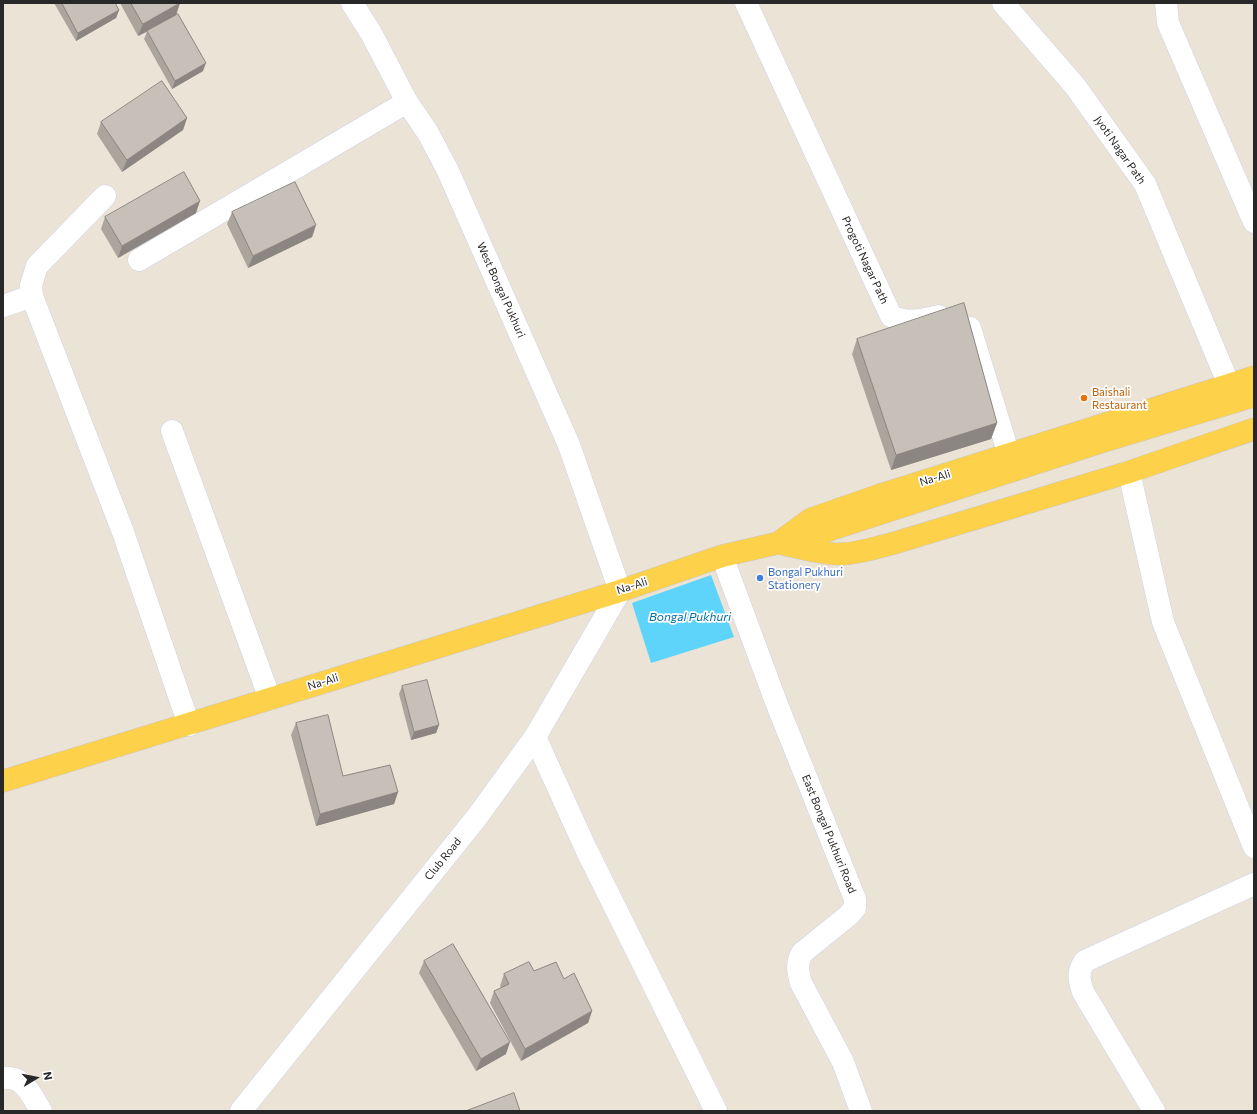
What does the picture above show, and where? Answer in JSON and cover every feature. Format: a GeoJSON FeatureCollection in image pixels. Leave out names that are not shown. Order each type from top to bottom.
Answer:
{"type":"FeatureCollection","features":[{"type":"Feature","properties":{"kind":"main road","name":"Na-Ali"},"geometry":{"type":"LineString","coordinates":[[3,781],[189,725],[620,591],[722,556],[778,543],[811,519],[880,495],[1254,377]]}},
{"type":"Feature","properties":{"kind":"main road"},"geometry":{"type":"LineString","coordinates":[[778,543],[826,531],[1104,441],[1254,396]]}},
{"type":"Feature","properties":{"kind":"main road"},"geometry":{"type":"LineString","coordinates":[[778,543],[827,554],[858,552],[899,542],[1129,472],[1254,429]]}},
{"type":"Feature","properties":{"kind":"street","name":"West Bongal Pukhuri"},"geometry":{"type":"LineString","coordinates":[[352,3],[371,33],[407,102],[428,133],[443,160],[569,444],[620,591]]}},
{"type":"Feature","properties":{"kind":"street","name":"Progoti Nagar Path"},"geometry":{"type":"LineString","coordinates":[[746,3],[891,316],[900,321],[910,322],[950,314],[958,315],[966,319],[1009,455]]}},
{"type":"Feature","properties":{"kind":"street","name":"Jyoti Nagar Path"},"geometry":{"type":"LineString","coordinates":[[1003,3],[1075,86],[1145,184],[1229,386]]}},
{"type":"Feature","properties":{"kind":"street"},"geometry":{"type":"LineString","coordinates":[[1166,3],[1168,23],[1254,222]]}},
{"type":"Feature","properties":{"kind":"street"},"geometry":{"type":"LineString","coordinates":[[139,260],[407,102]]}},
{"type":"Feature","properties":{"kind":"street"},"geometry":{"type":"LineString","coordinates":[[105,196],[37,266],[33,275],[32,296],[123,532],[189,725]]}},
{"type":"Feature","properties":{"kind":"street"},"geometry":{"type":"LineString","coordinates":[[3,306],[32,296]]}},
{"type":"Feature","properties":{"kind":"street"},"geometry":{"type":"LineString","coordinates":[[172,431],[270,699]]}},
{"type":"Feature","properties":{"kind":"street"},"geometry":{"type":"LineString","coordinates":[[1129,472],[1163,622],[1254,847]]}},
{"type":"Feature","properties":{"kind":"street","name":"East Bongal Pukhuri Road"},"geometry":{"type":"LineString","coordinates":[[722,556],[776,702],[855,899],[855,908],[849,915],[802,953],[798,961],[798,971],[801,983],[843,1062],[862,1111]]}},
{"type":"Feature","properties":{"kind":"street","name":"Club Road"},"geometry":{"type":"LineString","coordinates":[[241,1111],[478,818],[535,737],[620,591]]}},
{"type":"Feature","properties":{"kind":"street"},"geometry":{"type":"LineString","coordinates":[[535,737],[586,849],[716,1111]]}},
{"type":"Feature","properties":{"kind":"street"},"geometry":{"type":"LineString","coordinates":[[1154,1111],[1083,992],[1079,979],[1080,968],[1085,961],[1254,884]]}},
{"type":"Feature","properties":{"kind":"street"},"geometry":{"type":"LineString","coordinates":[[3,1078],[17,1080],[27,1087],[41,1111]]}},
{"type":"Feature","properties":{"kind":"water","name":"Bongal Pukhuri"},"geometry":{"type":"Polygon","coordinates":[[[711,575],[734,637],[651,663],[632,603],[711,575]]]}},
{"type":"Feature","properties":{"kind":"building"},"geometry":{"type":"Polygon","coordinates":[[[62,3],[115,3],[119,10],[78,33],[62,3]]]}},
{"type":"Feature","properties":{"kind":"building"},"geometry":{"type":"Polygon","coordinates":[[[131,3],[180,3],[143,24],[131,3]]]}},
{"type":"Feature","properties":{"kind":"building"},"geometry":{"type":"Polygon","coordinates":[[[178,14],[206,63],[175,81],[147,31],[178,14]]]}},
{"type":"Feature","properties":{"kind":"building"},"geometry":{"type":"Polygon","coordinates":[[[162,81],[187,118],[127,160],[101,122],[162,81]]]}},
{"type":"Feature","properties":{"kind":"building"},"geometry":{"type":"Polygon","coordinates":[[[184,172],[200,201],[122,246],[105,217],[184,172]]]}},
{"type":"Feature","properties":{"kind":"building"},"geometry":{"type":"Polygon","coordinates":[[[295,182],[316,225],[253,256],[232,212],[295,182]]]}},
{"type":"Feature","properties":{"kind":"building"},"geometry":{"type":"Polygon","coordinates":[[[964,303],[997,423],[896,455],[857,339],[964,303]]]}},
{"type":"Feature","properties":{"kind":"building"},"geometry":{"type":"Polygon","coordinates":[[[427,680],[439,725],[414,732],[402,686],[427,680]]]}},
{"type":"Feature","properties":{"kind":"building"},"geometry":{"type":"Polygon","coordinates":[[[328,715],[343,776],[390,765],[398,792],[320,814],[296,723],[328,715]]]}},
{"type":"Feature","properties":{"kind":"building"},"geometry":{"type":"Polygon","coordinates":[[[453,944],[510,1042],[481,1059],[424,961],[453,944]]]}},
{"type":"Feature","properties":{"kind":"building"},"geometry":{"type":"Polygon","coordinates":[[[529,962],[534,971],[556,962],[564,979],[574,973],[592,1011],[525,1049],[494,991],[509,984],[504,974],[529,962]]]}},
{"type":"Feature","properties":{"kind":"building"},"geometry":{"type":"Polygon","coordinates":[[[514,1093],[520,1111],[466,1111],[514,1093]]]}},
{"type":"Feature","properties":{"kind":"place","name":"Baishali Restaurant"},"geometry":{"type":"Point","coordinates":[1084,398]}},
{"type":"Feature","properties":{"kind":"place","name":"Bongal Pukhuri Stationery"},"geometry":{"type":"Point","coordinates":[760,578]}}]}
